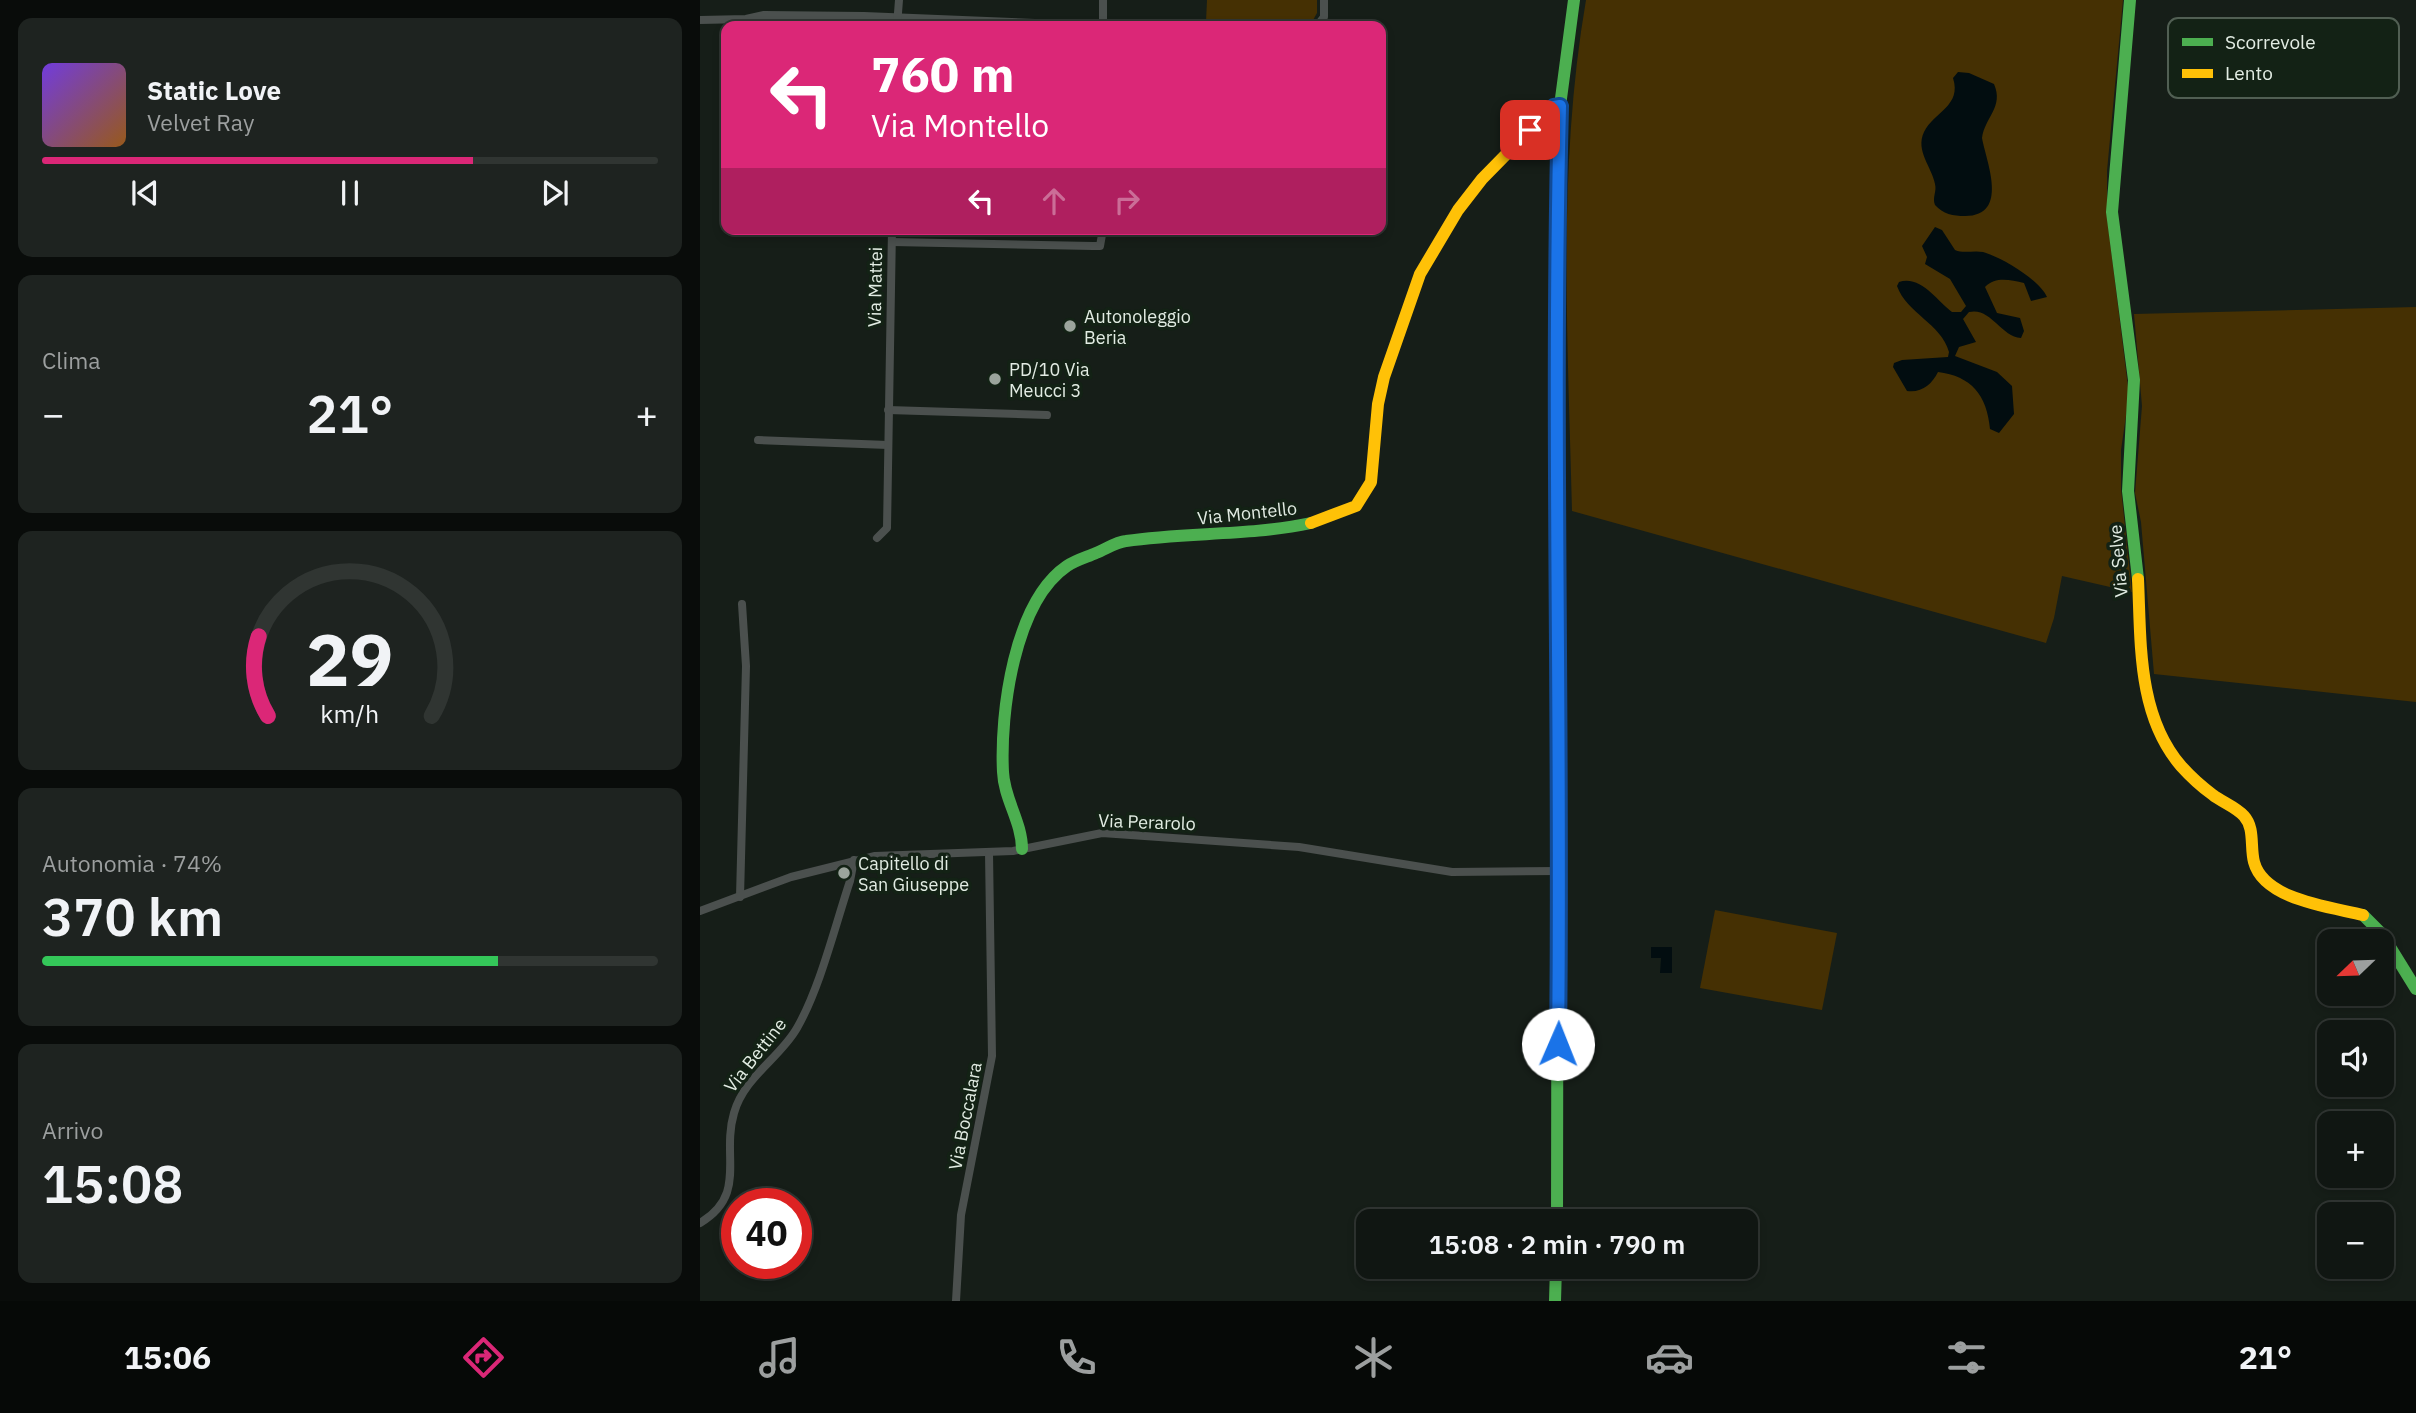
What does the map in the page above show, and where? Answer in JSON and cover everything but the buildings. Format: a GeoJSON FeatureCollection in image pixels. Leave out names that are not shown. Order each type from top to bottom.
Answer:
{"type":"FeatureCollection","features":[{"type":"Feature","properties":{"kind":"street"},"geometry":{"type":"LineString","coordinates":[[898,21],[899,0]]}},
{"type":"Feature","properties":{"kind":"street"},"geometry":{"type":"LineString","coordinates":[[1103,0],[1104,21]]}},
{"type":"Feature","properties":{"kind":"street"},"geometry":{"type":"LineString","coordinates":[[1321,21],[1324,18],[1324,0]]}},
{"type":"Feature","properties":{"kind":"street"},"geometry":{"type":"LineString","coordinates":[[1557,1209],[1559,871],[1555,334],[1560,106],[1574,0]]}},
{"type":"Feature","properties":{"kind":"street","name":"Via Selve"},"geometry":{"type":"LineString","coordinates":[[2130,0],[2112,212],[2134,380],[2128,491],[2136,541],[2143,675],[2147,697],[2167,747],[2182,767],[2211,794],[2244,816],[2251,832],[2254,863],[2262,877],[2289,897],[2366,916],[2382,934],[2416,989]]}},
{"type":"Feature","properties":{"kind":"street"},"geometry":{"type":"LineString","coordinates":[[700,20],[746,19],[764,15],[879,21]]}},
{"type":"Feature","properties":{"kind":"street","name":"Via Montello"},"geometry":{"type":"LineString","coordinates":[[1022,849],[1022,833],[1003,776],[1003,712],[1010,671],[1030,618],[1046,588],[1067,566],[1123,541],[1273,531],[1322,521],[1356,506],[1371,482],[1378,404],[1384,377],[1420,274],[1458,210],[1482,179],[1554,107],[1560,106]]}},
{"type":"Feature","properties":{"kind":"street","name":"Via Mattei"},"geometry":{"type":"LineString","coordinates":[[877,538],[887,528],[892,235]]}},
{"type":"Feature","properties":{"kind":"street"},"geometry":{"type":"LineString","coordinates":[[892,242],[1100,246],[1102,235]]}},
{"type":"Feature","properties":{"kind":"street"},"geometry":{"type":"LineString","coordinates":[[888,410],[1047,415]]}},
{"type":"Feature","properties":{"kind":"street"},"geometry":{"type":"LineString","coordinates":[[758,440],[888,445]]}},
{"type":"Feature","properties":{"kind":"street"},"geometry":{"type":"LineString","coordinates":[[740,897],[746,666],[742,604]]}},
{"type":"Feature","properties":{"kind":"street","name":"Via Perarolo"},"geometry":{"type":"LineString","coordinates":[[700,911],[791,877],[854,860],[895,854],[989,853],[1118,833],[1299,847],[1452,872],[1559,871]]}},
{"type":"Feature","properties":{"kind":"street","name":"Via Boccalara"},"geometry":{"type":"LineString","coordinates":[[956,1301],[961,1215],[992,1056],[989,853]]}},
{"type":"Feature","properties":{"kind":"street","name":"Via Bettine"},"geometry":{"type":"LineString","coordinates":[[700,1223],[721,1207],[727,1197],[731,1177],[731,1126],[735,1107],[744,1090],[799,1025],[850,881],[854,860]]}},
{"type":"Feature","properties":{"kind":"street"},"geometry":{"type":"LineString","coordinates":[[1555,1301],[1556,1279]]}},
{"type":"Feature","properties":{"kind":"shaded area"},"geometry":{"type":"Polygon","coordinates":[[[1207,0],[1317,0],[1317,13],[1313,21],[1206,21],[1207,0]]]}},
{"type":"Feature","properties":{"kind":"shaded area"},"geometry":{"type":"Polygon","coordinates":[[[1586,0],[2123,0],[2107,171],[2107,217],[2129,395],[2121,450],[2121,489],[2132,592],[2062,576],[2046,643],[1572,511],[1567,319],[1568,191],[1577,63],[1586,0]]]}},
{"type":"Feature","properties":{"kind":"shaded area"},"geometry":{"type":"Polygon","coordinates":[[[1958,72],[1969,73],[1994,84],[1997,99],[1982,138],[1992,186],[1991,197],[1987,207],[1979,214],[1965,216],[1948,214],[1935,205],[1935,184],[1922,146],[1928,125],[1946,108],[1954,95],[1953,78],[1958,72]]]}},
{"type":"Feature","properties":{"kind":"shaded area"},"geometry":{"type":"Polygon","coordinates":[[[1935,227],[1942,230],[1955,250],[1983,252],[2000,259],[2037,284],[2047,297],[2031,301],[2024,283],[2014,281],[1998,280],[1985,287],[1997,313],[2020,318],[2024,331],[2021,338],[1977,312],[1969,312],[1963,319],[1976,342],[1959,347],[1955,356],[1997,372],[2012,386],[2014,414],[1999,433],[1990,429],[1981,397],[1960,378],[1938,372],[1926,387],[1907,391],[1893,367],[1894,363],[1902,360],[1948,357],[1949,352],[1939,333],[1902,296],[1897,286],[1899,282],[1914,282],[1928,290],[1952,312],[1961,312],[1966,306],[1950,279],[1925,264],[1927,257],[1922,246],[1935,227]]]}},
{"type":"Feature","properties":{"kind":"shaded area"},"geometry":{"type":"Polygon","coordinates":[[[2416,307],[2416,702],[2154,674],[2141,522],[2135,493],[2142,406],[2134,314],[2416,307]]]}},
{"type":"Feature","properties":{"kind":"shaded area"},"geometry":{"type":"Polygon","coordinates":[[[1715,910],[1837,933],[1822,1010],[1700,988],[1715,910]]]}},
{"type":"Feature","properties":{"kind":"shaded area"},"geometry":{"type":"Polygon","coordinates":[[[1651,947],[1672,947],[1672,973],[1660,973],[1661,958],[1651,958],[1651,947]]]}},
{"type":"Feature","properties":{"kind":"traffic: fast"},"geometry":{"type":"LineString","coordinates":[[1559,157],[1560,106],[1574,0]]}},
{"type":"Feature","properties":{"kind":"traffic: fast"},"geometry":{"type":"LineString","coordinates":[[2130,0],[2112,212],[2134,380],[2128,491],[2138,579]]}},
{"type":"Feature","properties":{"kind":"traffic: fast"},"geometry":{"type":"LineString","coordinates":[[1022,849],[1019,829],[1004,782],[1004,720],[1014,660],[1023,631],[1034,605],[1049,583],[1070,564],[1122,542],[1265,530],[1311,523]]}},
{"type":"Feature","properties":{"kind":"traffic: fast"},"geometry":{"type":"LineString","coordinates":[[1557,1209],[1558,601]]}},
{"type":"Feature","properties":{"kind":"traffic: fast"},"geometry":{"type":"LineString","coordinates":[[2363,915],[2382,934],[2416,989]]}},
{"type":"Feature","properties":{"kind":"traffic: fast"},"geometry":{"type":"LineString","coordinates":[[1555,1301],[1556,1279]]}},
{"type":"Feature","properties":{"kind":"traffic: slow"},"geometry":{"type":"LineString","coordinates":[[1311,523],[1356,506],[1371,482],[1378,404],[1384,377],[1420,274],[1458,210],[1482,179],[1530,130],[1554,107],[1560,106]]}},
{"type":"Feature","properties":{"kind":"traffic: slow"},"geometry":{"type":"LineString","coordinates":[[1558,601],[1559,157]]}},
{"type":"Feature","properties":{"kind":"traffic: slow"},"geometry":{"type":"LineString","coordinates":[[2138,579],[2144,677],[2156,724],[2167,746],[2196,781],[2244,816],[2251,832],[2254,862],[2260,875],[2271,885],[2300,900],[2363,915]]}},
{"type":"Feature","properties":{"kind":"place","name":"Autonoleggio Beria"},"geometry":{"type":"Point","coordinates":[1070,326]}},
{"type":"Feature","properties":{"kind":"place","name":"PD/10 Via Meucci 3"},"geometry":{"type":"Point","coordinates":[995,379]}},
{"type":"Feature","properties":{"kind":"place","name":"Capitello di San Giuseppe"},"geometry":{"type":"Point","coordinates":[844,873]}},
{"type":"Feature","properties":{"kind":"route"},"geometry":{"type":"LineString","coordinates":[[1530,130],[1554,107],[1560,106],[1555,347],[1558,1044]]}}]}
